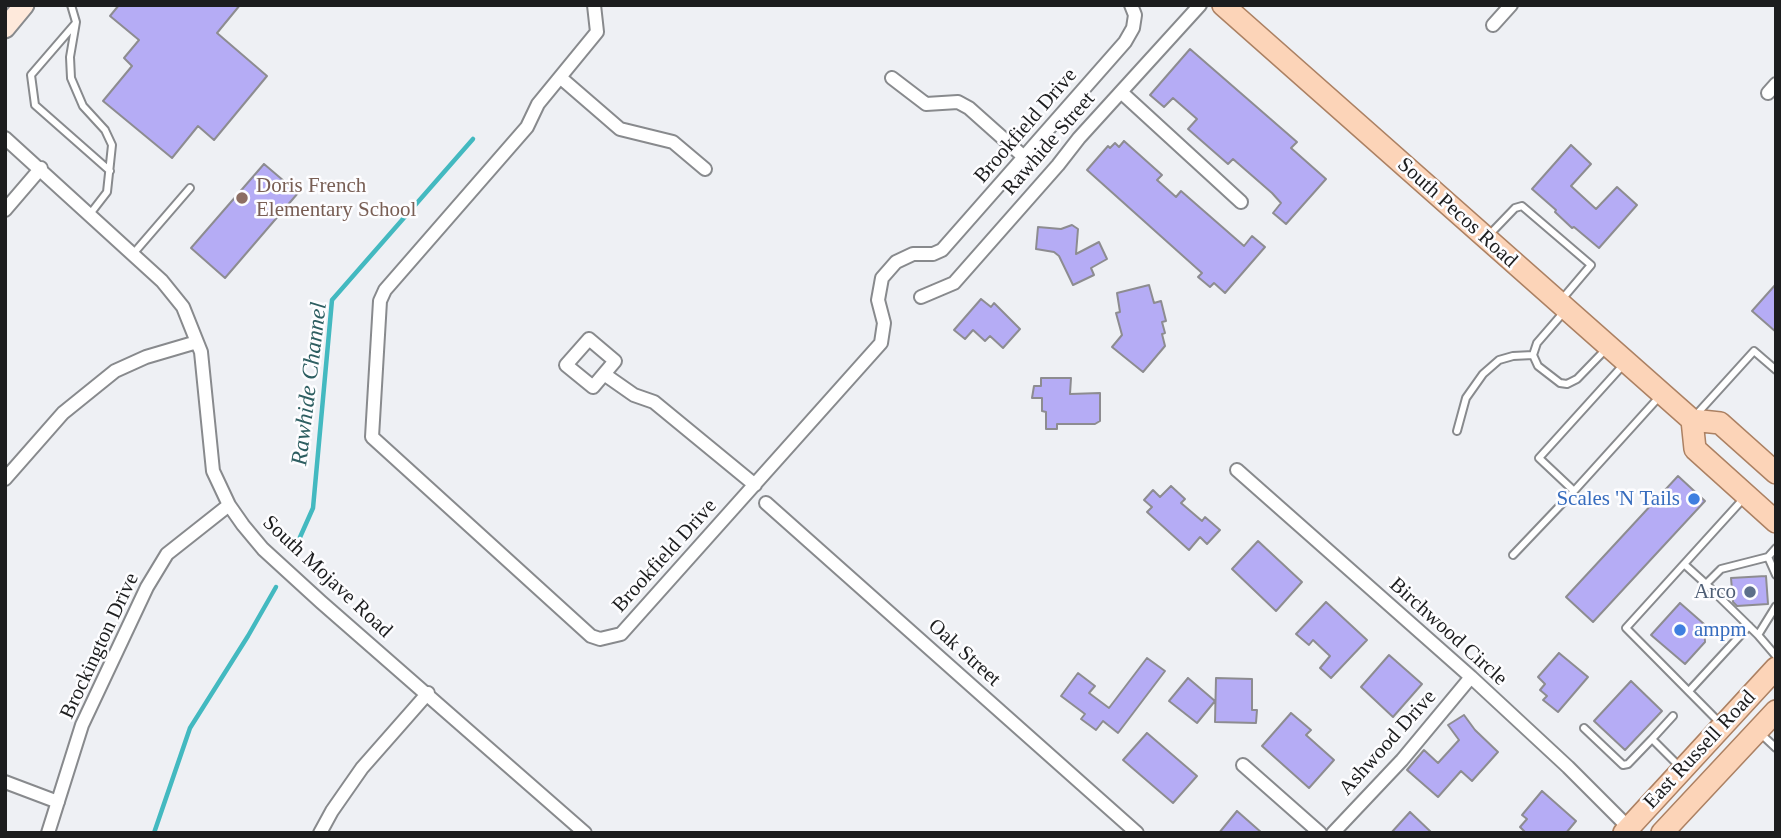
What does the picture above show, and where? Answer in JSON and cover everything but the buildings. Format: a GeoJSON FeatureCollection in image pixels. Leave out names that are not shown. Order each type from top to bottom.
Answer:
{"type":"FeatureCollection","features":[{"type":"Feature","properties":{"kind":"main road"},"geometry":{"type":"LineString","coordinates":[[5,28],[24,5]]}},
{"type":"Feature","properties":{"kind":"main road","name":"South Pecos Road"},"geometry":{"type":"LineString","coordinates":[[1223,5],[1692,420],[1720,423],[1776,474]]}},
{"type":"Feature","properties":{"kind":"main road"},"geometry":{"type":"LineString","coordinates":[[1692,420],[1695,449],[1776,522]]}},
{"type":"Feature","properties":{"kind":"main road","name":"East Russell Road"},"geometry":{"type":"LineString","coordinates":[[1626,830],[1776,668]]}},
{"type":"Feature","properties":{"kind":"main road","name":"East Russell Road"},"geometry":{"type":"LineString","coordinates":[[1670,827],[1776,710]]}},
{"type":"Feature","properties":{"kind":"street","name":"Brookfield Drive"},"geometry":{"type":"LineString","coordinates":[[594,5],[597,32],[538,104],[527,127],[385,290],[380,301],[372,437],[591,636],[600,639],[621,634],[881,343],[884,323],[878,300],[882,278],[896,262],[913,254],[933,254],[942,250],[1125,42],[1133,28],[1135,15],[1131,5]]}},
{"type":"Feature","properties":{"kind":"street","name":"Rawhide Street"},"geometry":{"type":"LineString","coordinates":[[921,297],[954,283],[1200,5]]}},
{"type":"Feature","properties":{"kind":"street"},"geometry":{"type":"LineString","coordinates":[[1493,25],[1511,5]]}},
{"type":"Feature","properties":{"kind":"street"},"geometry":{"type":"LineString","coordinates":[[561,78],[620,129],[673,142],[705,169]]}},
{"type":"Feature","properties":{"kind":"street"},"geometry":{"type":"LineString","coordinates":[[892,78],[926,104],[958,102],[970,108],[1024,158]]}},
{"type":"Feature","properties":{"kind":"street"},"geometry":{"type":"LineString","coordinates":[[1121,92],[1241,202]]}},
{"type":"Feature","properties":{"kind":"street","name":"South Mojave Road"},"geometry":{"type":"LineString","coordinates":[[5,138],[162,281],[183,307],[201,352],[213,471],[229,505],[263,549],[585,833]]}},
{"type":"Feature","properties":{"kind":"street"},"geometry":{"type":"LineString","coordinates":[[5,211],[41,168]]}},
{"type":"Feature","properties":{"kind":"street"},"geometry":{"type":"LineString","coordinates":[[5,479],[63,413],[115,371],[146,357],[197,342]]}},
{"type":"Feature","properties":{"kind":"street"},"geometry":{"type":"LineString","coordinates":[[604,374],[635,395],[654,402],[755,485]]}},
{"type":"Feature","properties":{"kind":"street","name":"Birchwood Circle"},"geometry":{"type":"LineString","coordinates":[[1237,470],[1471,677],[1568,767],[1626,830]]}},
{"type":"Feature","properties":{"kind":"street","name":"Oak Street"},"geometry":{"type":"LineString","coordinates":[[766,503],[1137,833]]}},
{"type":"Feature","properties":{"kind":"street","name":"Brockington Drive"},"geometry":{"type":"LineString","coordinates":[[48,833],[82,725],[147,587],[167,554],[229,505]]}},
{"type":"Feature","properties":{"kind":"street","name":"Ashwood Drive"},"geometry":{"type":"LineString","coordinates":[[1333,833],[1402,760],[1471,677]]}},
{"type":"Feature","properties":{"kind":"street"},"geometry":{"type":"LineString","coordinates":[[320,833],[362,768],[428,693]]}},
{"type":"Feature","properties":{"kind":"street"},"geometry":{"type":"LineString","coordinates":[[1243,765],[1320,833]]}},
{"type":"Feature","properties":{"kind":"street"},"geometry":{"type":"LineString","coordinates":[[5,782],[58,802]]}},
{"type":"Feature","properties":{"kind":"lane"},"geometry":{"type":"LineString","coordinates":[[71,5],[76,23],[71,78],[83,106],[105,130],[113,145],[107,192],[90,214]]}},
{"type":"Feature","properties":{"kind":"lane"},"geometry":{"type":"LineString","coordinates":[[76,23],[31,75],[35,104],[110,171]]}},
{"type":"Feature","properties":{"kind":"lane"},"geometry":{"type":"LineString","coordinates":[[133,254],[190,188]]}},
{"type":"Feature","properties":{"kind":"lane"},"geometry":{"type":"LineString","coordinates":[[1486,238],[1514,208],[1522,206],[1591,265],[1537,343],[1533,355],[1538,366],[1560,383],[1567,384],[1577,379],[1609,346]]}},
{"type":"Feature","properties":{"kind":"lane"},"geometry":{"type":"LineString","coordinates":[[1692,420],[1754,351],[1776,370]]}},
{"type":"Feature","properties":{"kind":"lane"},"geometry":{"type":"LineString","coordinates":[[1457,431],[1466,398],[1483,374],[1499,360],[1533,355]]}},
{"type":"Feature","properties":{"kind":"lane"},"geometry":{"type":"LineString","coordinates":[[1574,491],[1539,458],[1626,362]]}},
{"type":"Feature","properties":{"kind":"lane"},"geometry":{"type":"LineString","coordinates":[[1513,555],[1662,394]]}},
{"type":"Feature","properties":{"kind":"lane"},"geometry":{"type":"LineString","coordinates":[[1723,725],[1626,628],[1746,495]]}},
{"type":"Feature","properties":{"kind":"lane"},"geometry":{"type":"LineString","coordinates":[[1706,584],[1721,569],[1768,557],[1776,548]]}},
{"type":"Feature","properties":{"kind":"lane"},"geometry":{"type":"LineString","coordinates":[[1768,557],[1776,575]]}},
{"type":"Feature","properties":{"kind":"lane"},"geometry":{"type":"LineString","coordinates":[[1684,564],[1749,626],[1776,656]]}},
{"type":"Feature","properties":{"kind":"lane"},"geometry":{"type":"LineString","coordinates":[[1758,635],[1776,606]]}},
{"type":"Feature","properties":{"kind":"lane"},"geometry":{"type":"LineString","coordinates":[[1689,691],[1749,626]]}},
{"type":"Feature","properties":{"kind":"lane"},"geometry":{"type":"LineString","coordinates":[[1584,728],[1623,765],[1628,764],[1674,716]]}},
{"type":"Feature","properties":{"kind":"lane"},"geometry":{"type":"LineString","coordinates":[[1758,730],[1776,748]]}},
{"type":"Feature","properties":{"kind":"lane"},"geometry":{"type":"LineString","coordinates":[[1652,739],[1682,770]]}},
{"type":"Feature","properties":{"kind":"waterway","name":"Rawhide Channel"},"geometry":{"type":"LineString","coordinates":[[293,553],[313,508],[332,300],[473,139]]}},
{"type":"Feature","properties":{"kind":"waterway","name":"Rawhide Channel"},"geometry":{"type":"LineString","coordinates":[[154,833],[190,728],[276,587]]}},
{"type":"Feature","properties":{"kind":"place","name":"Doris French Elementary School"},"geometry":{"type":"Point","coordinates":[242,198]}},
{"type":"Feature","properties":{"kind":"place","name":"Scales 'N Tails"},"geometry":{"type":"Point","coordinates":[1694,499]}},
{"type":"Feature","properties":{"kind":"place","name":"Arco"},"geometry":{"type":"Point","coordinates":[1750,592]}},
{"type":"Feature","properties":{"kind":"place","name":"ampm"},"geometry":{"type":"Point","coordinates":[1680,630]}}]}
